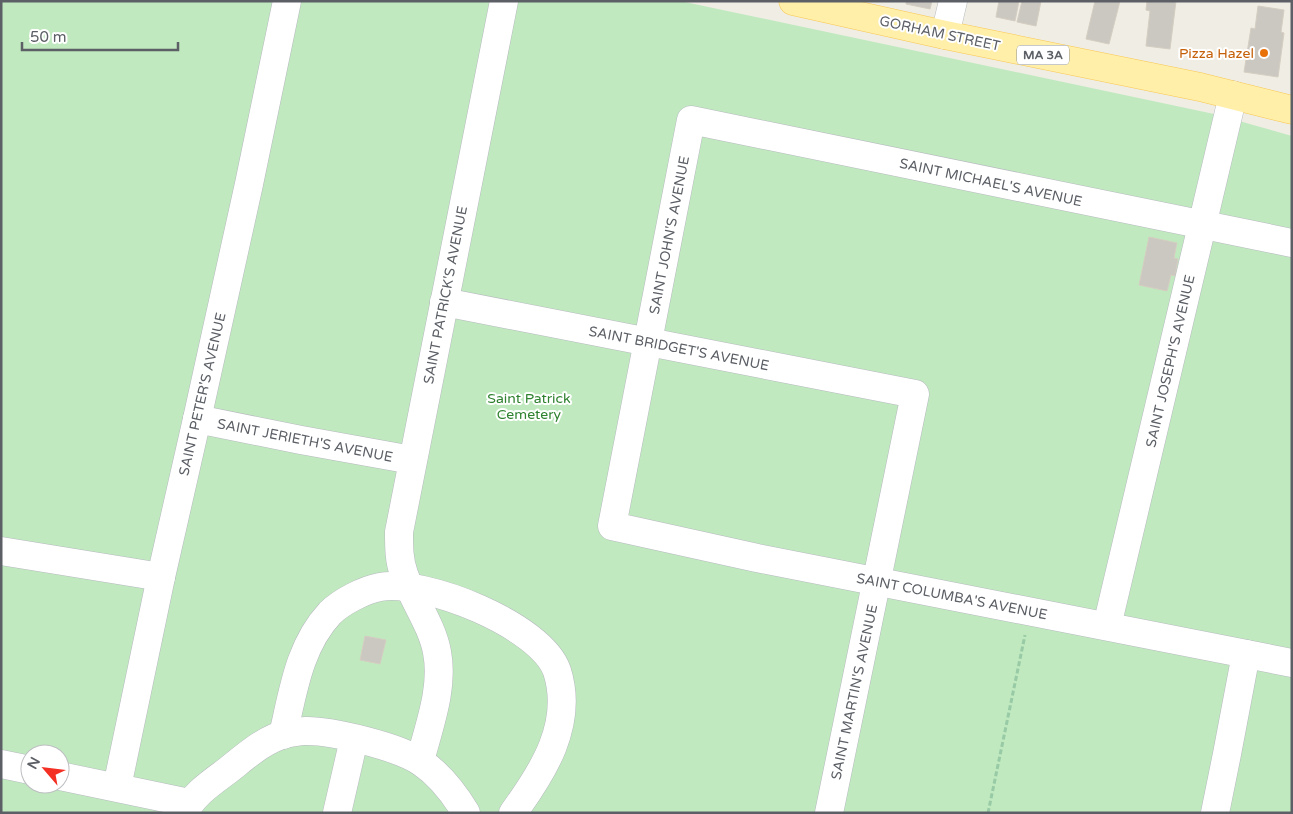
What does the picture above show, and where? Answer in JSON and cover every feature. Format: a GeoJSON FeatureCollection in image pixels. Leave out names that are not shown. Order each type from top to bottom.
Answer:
{"type":"FeatureCollection","features":[{"type":"Feature","properties":{"kind":"main road","name":"GORHAM STREET"},"geometry":{"type":"LineString","coordinates":[[793,1],[945,35],[1162,79],[1292,110]]}},
{"type":"Feature","properties":{"kind":"street","name":"SAINT PETER'S AVENUE"},"geometry":{"type":"LineString","coordinates":[[117,787],[287,1]]}},
{"type":"Feature","properties":{"kind":"street","name":"SAINT PATRICK'S AVENUE"},"geometry":{"type":"LineString","coordinates":[[420,761],[438,689],[439,668],[430,632],[400,562],[399,532],[504,1]]}},
{"type":"Feature","properties":{"kind":"street"},"geometry":{"type":"LineString","coordinates":[[945,35],[953,1]]}},
{"type":"Feature","properties":{"kind":"street","name":"SAINT JOSEPH'S AVENUE"},"geometry":{"type":"LineString","coordinates":[[1107,626],[1233,95]]}},
{"type":"Feature","properties":{"kind":"street","name":"SAINT MICHAEL'S AVENUE"},"geometry":{"type":"LineString","coordinates":[[691,120],[1292,243]]}},
{"type":"Feature","properties":{"kind":"street","name":"SAINT JOHN'S AVENUE"},"geometry":{"type":"LineString","coordinates":[[612,526],[691,120]]}},
{"type":"Feature","properties":{"kind":"street","name":"SAINT BRIDGET'S AVENUE"},"geometry":{"type":"LineString","coordinates":[[444,302],[915,394]]}},
{"type":"Feature","properties":{"kind":"street","name":"SAINT MARTIN'S AVENUE"},"geometry":{"type":"LineString","coordinates":[[829,813],[915,394]]}},
{"type":"Feature","properties":{"kind":"street","name":"SAINT JERIETH'S AVENUE"},"geometry":{"type":"LineString","coordinates":[[197,419],[412,460]]}},
{"type":"Feature","properties":{"kind":"street","name":"SAINT COLUMBA'S AVENUE"},"geometry":{"type":"LineString","coordinates":[[612,526],[757,558],[1292,662]]}},
{"type":"Feature","properties":{"kind":"street"},"geometry":{"type":"LineString","coordinates":[[1,551],[161,577]]}},
{"type":"Feature","properties":{"kind":"street"},"geometry":{"type":"LineString","coordinates":[[283,735],[301,660],[310,641],[331,612],[365,591],[380,587],[410,588],[459,601],[506,622],[529,637],[545,652],[556,669],[561,691],[558,733],[550,754],[538,776],[513,813]]}},
{"type":"Feature","properties":{"kind":"street"},"geometry":{"type":"LineString","coordinates":[[1215,813],[1246,654]]}},
{"type":"Feature","properties":{"kind":"street"},"geometry":{"type":"LineString","coordinates":[[70,778],[117,787],[186,808],[199,793],[266,742],[283,735],[303,731],[324,733],[382,746],[420,761],[446,784],[466,813]]}},
{"type":"Feature","properties":{"kind":"street"},"geometry":{"type":"LineString","coordinates":[[337,813],[354,739]]}},
{"type":"Feature","properties":{"kind":"street"},"geometry":{"type":"LineString","coordinates":[[1,764],[20,768]]}},
{"type":"Feature","properties":{"kind":"path"},"geometry":{"type":"LineString","coordinates":[[988,813],[1029,611]]}},
{"type":"Feature","properties":{"kind":"green space","name":"Saint Patrick Cemetery"},"geometry":{"type":"Polygon","coordinates":[[[1,1],[680,1],[1214,114],[1292,136],[1292,813],[1,813],[1,1]]]}},
{"type":"Feature","properties":{"kind":"building"},"geometry":{"type":"Polygon","coordinates":[[[906,1],[932,1],[930,9],[906,4],[906,1]]]}},
{"type":"Feature","properties":{"kind":"building"},"geometry":{"type":"Polygon","coordinates":[[[999,1],[1019,1],[1015,21],[996,17],[999,1]]]}},
{"type":"Feature","properties":{"kind":"building"},"geometry":{"type":"Polygon","coordinates":[[[1022,1],[1041,1],[1036,26],[1017,22],[1022,1]]]}},
{"type":"Feature","properties":{"kind":"building"},"geometry":{"type":"Polygon","coordinates":[[[1095,1],[1120,1],[1109,44],[1086,39],[1095,1]]]}},
{"type":"Feature","properties":{"kind":"building"},"geometry":{"type":"Polygon","coordinates":[[[1147,1],[1176,1],[1170,49],[1146,46],[1150,11],[1146,10],[1147,1]]]}},
{"type":"Feature","properties":{"kind":"building","name":"Pizza Hazel"},"geometry":{"type":"Polygon","coordinates":[[[1258,6],[1284,10],[1281,32],[1284,33],[1278,77],[1244,72],[1251,28],[1255,29],[1258,6]]]}},
{"type":"Feature","properties":{"kind":"building"},"geometry":{"type":"Polygon","coordinates":[[[1149,237],[1177,243],[1174,258],[1178,259],[1175,276],[1171,275],[1167,291],[1139,285],[1149,237]]]}},
{"type":"Feature","properties":{"kind":"building"},"geometry":{"type":"Polygon","coordinates":[[[365,636],[386,640],[380,664],[360,660],[365,636]]]}},
{"type":"Feature","properties":{"kind":"place","name":"Pizza Hazel"},"geometry":{"type":"Point","coordinates":[1264,53]}}]}
